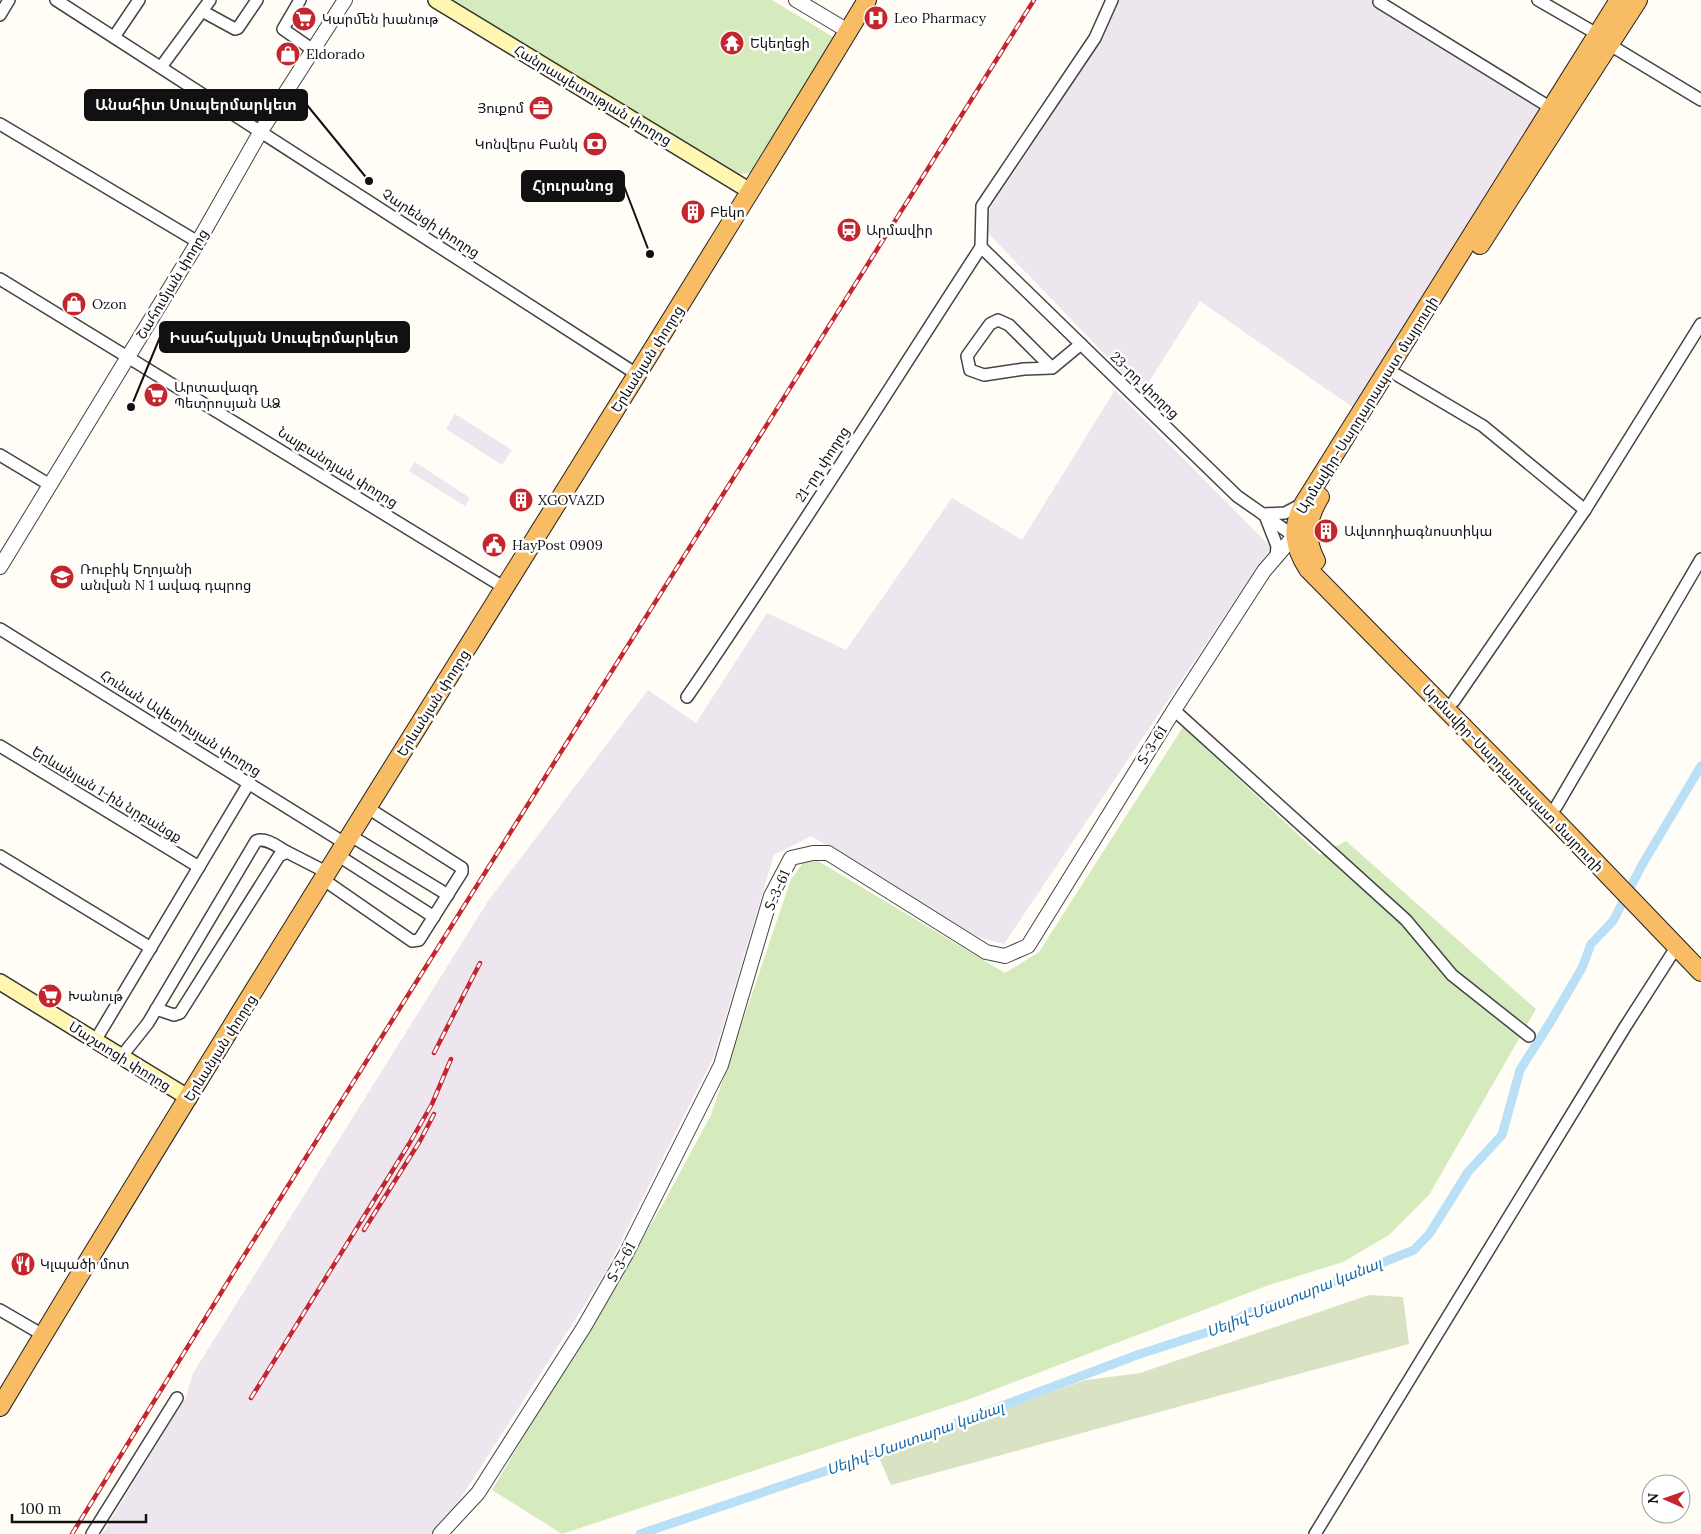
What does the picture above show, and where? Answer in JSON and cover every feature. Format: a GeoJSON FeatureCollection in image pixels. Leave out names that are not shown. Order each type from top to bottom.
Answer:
{"type":"FeatureCollection","features":[{"type":"Feature","properties":{"kind":"highway","name":"Երևանյան փողոց"},"geometry":{"type":"LineString","coordinates":[[0,1407],[345,845],[734,221],[750,191],[867,0]]}},
{"type":"Feature","properties":{"kind":"highway","name":"Արմավիր-Սարդարապատ մայրուղի"},"geometry":{"type":"LineString","coordinates":[[1619,0],[1603,39],[1460,266],[1304,503],[1295,525],[1316,562],[1330,578],[1454,701],[1556,808],[1639,900]]}},
{"type":"Feature","properties":{"kind":"highway","name":"Արմավիր-Սարդարապատ մայրուղի"},"geometry":{"type":"LineString","coordinates":[[1615,874],[1308,568],[1300,556],[1301,536],[1316,504],[1397,376],[1551,108],[1603,39],[1638,0]]}},
{"type":"Feature","properties":{"kind":"highway"},"geometry":{"type":"LineString","coordinates":[[1639,900],[1701,972]]}},
{"type":"Feature","properties":{"kind":"highway"},"geometry":{"type":"LineString","coordinates":[[1639,900],[1701,954]]}},
{"type":"Feature","properties":{"kind":"main road","name":"Հանրապետության փողոց"},"geometry":{"type":"LineString","coordinates":[[436,0],[750,191]]}},
{"type":"Feature","properties":{"kind":"main road","name":"Մաշտոցի փողոց"},"geometry":{"type":"LineString","coordinates":[[0,982],[189,1098]]}},
{"type":"Feature","properties":{"kind":"street"},"geometry":{"type":"LineString","coordinates":[[0,14],[9,0]]}},
{"type":"Feature","properties":{"kind":"street","name":"Չարենցի փողոց"},"geometry":{"type":"LineString","coordinates":[[56,0],[638,375]]}},
{"type":"Feature","properties":{"kind":"street"},"geometry":{"type":"LineString","coordinates":[[114,37],[139,0]]}},
{"type":"Feature","properties":{"kind":"street"},"geometry":{"type":"LineString","coordinates":[[160,67],[210,0]]}},
{"type":"Feature","properties":{"kind":"street"},"geometry":{"type":"LineString","coordinates":[[202,11],[235,29],[238,28],[257,0]]}},
{"type":"Feature","properties":{"kind":"street"},"geometry":{"type":"LineString","coordinates":[[300,0],[283,29],[313,50]]}},
{"type":"Feature","properties":{"kind":"street","name":"Շահումյան փողոց"},"geometry":{"type":"LineString","coordinates":[[0,568],[198,242],[261,131],[344,0]]}},
{"type":"Feature","properties":{"kind":"street"},"geometry":{"type":"LineString","coordinates":[[796,0],[848,31]]}},
{"type":"Feature","properties":{"kind":"street"},"geometry":{"type":"LineString","coordinates":[[981,247],[982,206],[1094,38],[1112,0]]}},
{"type":"Feature","properties":{"kind":"street"},"geometry":{"type":"LineString","coordinates":[[1538,0],[1701,100]]}},
{"type":"Feature","properties":{"kind":"street"},"geometry":{"type":"LineString","coordinates":[[1379,2],[1551,108]]}},
{"type":"Feature","properties":{"kind":"street"},"geometry":{"type":"LineString","coordinates":[[0,124],[198,242]]}},
{"type":"Feature","properties":{"kind":"street","name":"23-րդ փողոց"},"geometry":{"type":"LineString","coordinates":[[981,247],[1237,496],[1301,536]]}},
{"type":"Feature","properties":{"kind":"street","name":"21-րդ փողոց"},"geometry":{"type":"LineString","coordinates":[[687,697],[762,587],[981,247]]}},
{"type":"Feature","properties":{"kind":"street","name":"Նալբանդյան փողոց"},"geometry":{"type":"LineString","coordinates":[[0,279],[129,356],[505,588]]}},
{"type":"Feature","properties":{"kind":"street"},"geometry":{"type":"LineString","coordinates":[[1052,368],[1009,326],[998,320],[990,324],[967,356],[970,370],[984,375],[1024,369],[1052,368],[1081,344]]}},
{"type":"Feature","properties":{"kind":"street"},"geometry":{"type":"LineString","coordinates":[[1454,701],[1585,510],[1701,324]]}},
{"type":"Feature","properties":{"kind":"street"},"geometry":{"type":"LineString","coordinates":[[1397,376],[1482,426],[1585,510]]}},
{"type":"Feature","properties":{"kind":"street"},"geometry":{"type":"LineString","coordinates":[[0,455],[50,486]]}},
{"type":"Feature","properties":{"kind":"street"},"geometry":{"type":"LineString","coordinates":[[1304,503],[1285,513],[1264,514],[1277,546],[1276,558],[1289,556],[1308,568]]}},
{"type":"Feature","properties":{"kind":"street","name":"Տ-3-61"},"geometry":{"type":"LineString","coordinates":[[440,1534],[478,1492],[584,1327],[626,1254],[721,1065],[771,896],[791,858],[813,853],[828,853],[986,952],[1006,956],[1028,946],[1174,710],[1264,571],[1301,536]]}},
{"type":"Feature","properties":{"kind":"street"},"geometry":{"type":"LineString","coordinates":[[1556,808],[1701,559]]}},
{"type":"Feature","properties":{"kind":"street","name":"Հունան Ավետիսյան փողոց"},"geometry":{"type":"LineString","coordinates":[[0,628],[345,845]]}},
{"type":"Feature","properties":{"kind":"street"},"geometry":{"type":"LineString","coordinates":[[1174,710],[1406,920],[1452,975],[1529,1036]]}},
{"type":"Feature","properties":{"kind":"street","name":"Երևանյան 1-ին նրբանցք"},"geometry":{"type":"LineString","coordinates":[[0,746],[199,867]]}},
{"type":"Feature","properties":{"kind":"street"},"geometry":{"type":"LineString","coordinates":[[95,1041],[249,784]]}},
{"type":"Feature","properties":{"kind":"street"},"geometry":{"type":"LineString","coordinates":[[121,1057],[156,1009],[256,841],[260,839],[287,852],[326,876],[412,941],[418,940],[448,895],[462,872],[462,868],[368,808]]}},
{"type":"Feature","properties":{"kind":"street"},"geometry":{"type":"LineString","coordinates":[[345,845],[448,895]]}},
{"type":"Feature","properties":{"kind":"street"},"geometry":{"type":"LineString","coordinates":[[345,845],[434,917]]}},
{"type":"Feature","properties":{"kind":"street"},"geometry":{"type":"LineString","coordinates":[[156,1009],[174,1016],[180,1013],[259,885],[279,856],[287,852]]}},
{"type":"Feature","properties":{"kind":"street"},"geometry":{"type":"LineString","coordinates":[[0,856],[151,948]]}},
{"type":"Feature","properties":{"kind":"street"},"geometry":{"type":"LineString","coordinates":[[1315,1534],[1625,1027],[1677,946]]}},
{"type":"Feature","properties":{"kind":"street"},"geometry":{"type":"LineString","coordinates":[[0,1310],[43,1335]]}},
{"type":"Feature","properties":{"kind":"street"},"geometry":{"type":"LineString","coordinates":[[92,1534],[177,1398]]}},
{"type":"Feature","properties":{"kind":"shaded area"},"geometry":{"type":"Polygon","coordinates":[[[1118,0],[1372,0],[1547,109],[1355,409],[1200,301],[1142,393],[986,231],[989,210],[1056,109],[1118,0]]]}},
{"type":"Feature","properties":{"kind":"shaded area"},"geometry":{"type":"Polygon","coordinates":[[[1115,390],[1271,547],[1004,944],[978,937],[811,836],[774,855],[714,1056],[605,1273],[450,1515],[432,1534],[102,1534],[186,1397],[193,1373],[488,901],[648,690],[696,723],[767,613],[846,650],[952,498],[1022,540],[1115,390]]]}},
{"type":"Feature","properties":{"kind":"shaded area"},"geometry":{"type":"Polygon","coordinates":[[[455,414],[512,450],[502,465],[446,429],[455,414]]]}},
{"type":"Feature","properties":{"kind":"shaded area"},"geometry":{"type":"Polygon","coordinates":[[[415,462],[470,498],[465,506],[409,471],[415,462]]]}},
{"type":"Feature","properties":{"kind":"green space"},"geometry":{"type":"Polygon","coordinates":[[[445,0],[772,0],[833,37],[754,172],[732,176],[445,0]]]}},
{"type":"Feature","properties":{"kind":"green space"},"geometry":{"type":"Polygon","coordinates":[[[1183,727],[1320,855],[1346,841],[1536,1009],[1429,1195],[1389,1235],[1343,1262],[1269,1285],[967,1400],[562,1534],[492,1490],[663,1204],[711,1115],[791,879],[803,863],[818,861],[1005,973],[1039,952],[1183,727]]]}},
{"type":"Feature","properties":{"kind":"green space"},"geometry":{"type":"Polygon","coordinates":[[[1369,1295],[1403,1297],[1409,1344],[891,1485],[877,1453],[1086,1380],[1140,1373],[1369,1295]]]}},
{"type":"Feature","properties":{"kind":"waterway","name":"Սելիվ֊Մաստարա կանալ"},"geometry":{"type":"LineString","coordinates":[[640,1534],[864,1458],[1137,1355],[1223,1327],[1250,1312],[1291,1299],[1414,1250],[1430,1233],[1468,1172],[1502,1135],[1520,1070],[1582,968],[1591,944],[1613,921],[1642,865],[1701,766]]}},
{"type":"Feature","properties":{"kind":"railway"},"geometry":{"type":"LineString","coordinates":[[72,1534],[237,1267],[1034,0]]}},
{"type":"Feature","properties":{"kind":"railway"},"geometry":{"type":"LineString","coordinates":[[434,1053],[480,963]]}},
{"type":"Feature","properties":{"kind":"railway"},"geometry":{"type":"LineString","coordinates":[[251,1398],[409,1144],[432,1104],[451,1059]]}},
{"type":"Feature","properties":{"kind":"railway"},"geometry":{"type":"LineString","coordinates":[[364,1230],[420,1141],[434,1114]]}},
{"type":"Feature","properties":{"kind":"place","name":"Leo Pharmacy"},"geometry":{"type":"Point","coordinates":[876,18]}},
{"type":"Feature","properties":{"kind":"place","name":"Կարմեն խանութ"},"geometry":{"type":"Point","coordinates":[304,19]}},
{"type":"Feature","properties":{"kind":"place","name":"Եկեղեցի"},"geometry":{"type":"Point","coordinates":[732,43]}},
{"type":"Feature","properties":{"kind":"place","name":"Eldorado"},"geometry":{"type":"Point","coordinates":[288,54]}},
{"type":"Feature","properties":{"kind":"place","name":"Յուքոմ"},"geometry":{"type":"Point","coordinates":[541,108]}},
{"type":"Feature","properties":{"kind":"place","name":"Կոնվերս Բանկ"},"geometry":{"type":"Point","coordinates":[595,144]}},
{"type":"Feature","properties":{"kind":"place","name":"Անահիտ Սուպերմարկետ"},"geometry":{"type":"Point","coordinates":[369,181]}},
{"type":"Feature","properties":{"kind":"place","name":"Բեկո"},"geometry":{"type":"Point","coordinates":[693,212]}},
{"type":"Feature","properties":{"kind":"place","name":"Արմավիր"},"geometry":{"type":"Point","coordinates":[849,230]}},
{"type":"Feature","properties":{"kind":"place","name":"Հյուրանոց"},"geometry":{"type":"Point","coordinates":[650,254]}},
{"type":"Feature","properties":{"kind":"place","name":"Ozon"},"geometry":{"type":"Point","coordinates":[74,304]}},
{"type":"Feature","properties":{"kind":"place","name":"Արտավազդ Պետրոսյան ԱՁ"},"geometry":{"type":"Point","coordinates":[156,395]}},
{"type":"Feature","properties":{"kind":"place","name":"Իսահակյան Սուպերմարկետ"},"geometry":{"type":"Point","coordinates":[131,407]}},
{"type":"Feature","properties":{"kind":"place","name":"XGOVAZD"},"geometry":{"type":"Point","coordinates":[521,500]}},
{"type":"Feature","properties":{"kind":"place","name":"Ավտոդիագնոստիկա"},"geometry":{"type":"Point","coordinates":[1326,531]}},
{"type":"Feature","properties":{"kind":"place","name":"HayPost 0909"},"geometry":{"type":"Point","coordinates":[494,545]}},
{"type":"Feature","properties":{"kind":"place","name":"Ռուբիկ Եղոյանի անվան N 1 ավագ դպրոց"},"geometry":{"type":"Point","coordinates":[62,577]}},
{"type":"Feature","properties":{"kind":"place","name":"Խանութ"},"geometry":{"type":"Point","coordinates":[50,996]}},
{"type":"Feature","properties":{"kind":"place","name":"Կլպածի մոտ"},"geometry":{"type":"Point","coordinates":[23,1264]}}]}
